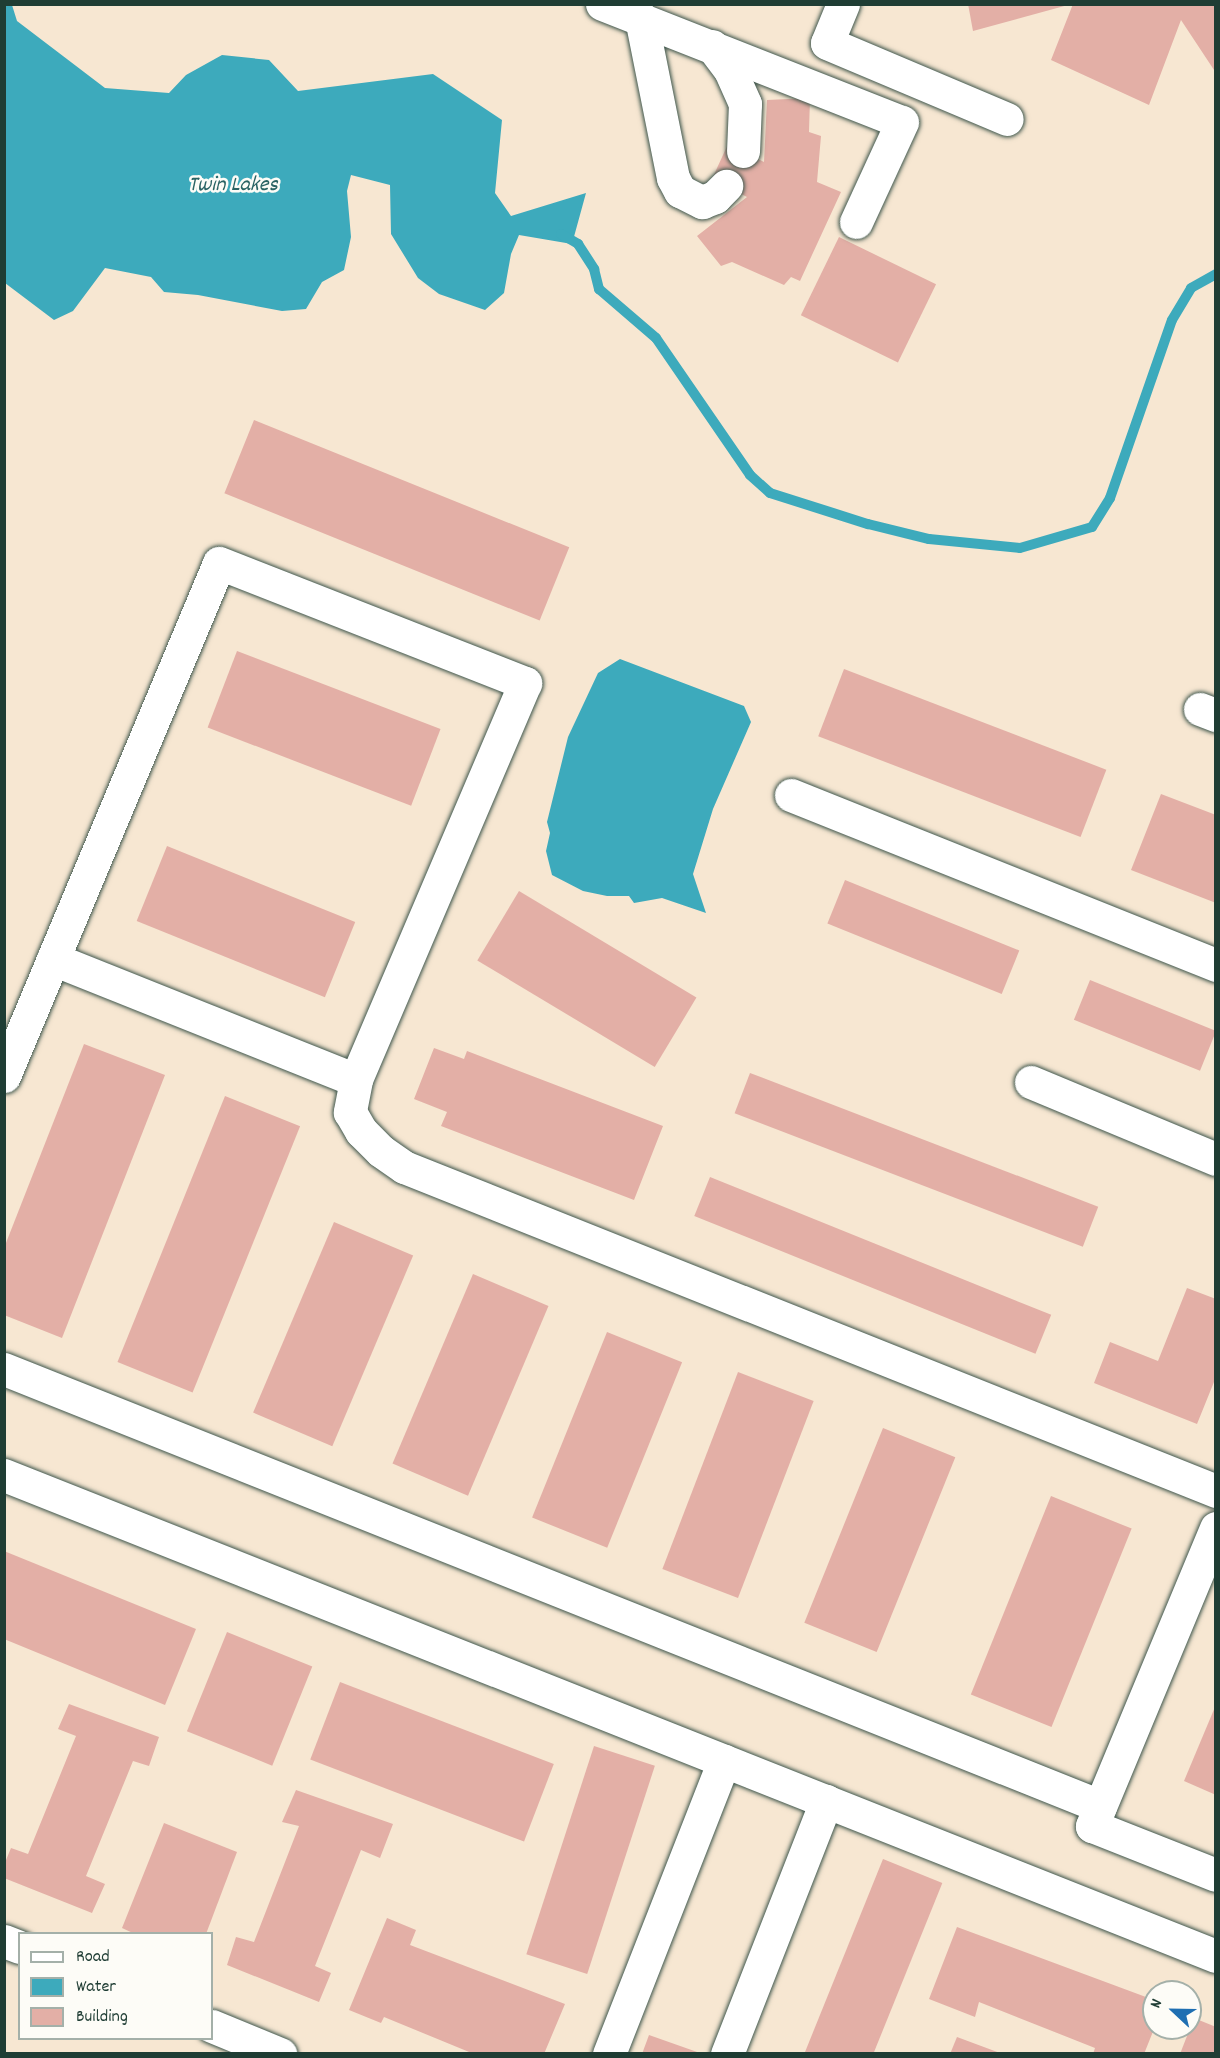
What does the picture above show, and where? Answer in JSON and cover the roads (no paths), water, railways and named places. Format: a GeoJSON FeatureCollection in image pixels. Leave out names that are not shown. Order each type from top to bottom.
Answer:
{"type":"FeatureCollection","features":[{"type":"Feature","properties":{"kind":"street"},"geometry":{"type":"LineString","coordinates":[[602,4],[902,122],[856,222]]}},
{"type":"Feature","properties":{"kind":"street"},"geometry":{"type":"LineString","coordinates":[[843,4],[827,44],[1007,119]]}},
{"type":"Feature","properties":{"kind":"street"},"geometry":{"type":"LineString","coordinates":[[641,18],[673,178],[680,191],[702,202],[715,197],[726,186]]}},
{"type":"Feature","properties":{"kind":"street"},"geometry":{"type":"LineString","coordinates":[[712,46],[730,70],[745,104],[743,151]]}},
{"type":"Feature","properties":{"kind":"street"},"geometry":{"type":"LineString","coordinates":[[4,1076],[219,563],[525,683],[356,1080],[350,1112],[361,1131],[404,1167],[1215,1491]]}},
{"type":"Feature","properties":{"kind":"street"},"geometry":{"type":"LineString","coordinates":[[791,795],[1215,965]]}},
{"type":"Feature","properties":{"kind":"street"},"geometry":{"type":"LineString","coordinates":[[53,959],[356,1080]]}},
{"type":"Feature","properties":{"kind":"street"},"geometry":{"type":"LineString","coordinates":[[1031,1082],[1215,1159]]}},
{"type":"Feature","properties":{"kind":"street"},"geometry":{"type":"LineString","coordinates":[[4,1369],[1100,1806]]}},
{"type":"Feature","properties":{"kind":"street"},"geometry":{"type":"LineString","coordinates":[[4,1475],[1215,1956]]}},
{"type":"Feature","properties":{"kind":"street"},"geometry":{"type":"LineString","coordinates":[[1215,1528],[1092,1826],[1215,1875]]}},
{"type":"Feature","properties":{"kind":"street"},"geometry":{"type":"LineString","coordinates":[[609,2054],[724,1761]]}},
{"type":"Feature","properties":{"kind":"street"},"geometry":{"type":"LineString","coordinates":[[727,2054],[826,1801]]}},
{"type":"Feature","properties":{"kind":"street"},"geometry":{"type":"LineString","coordinates":[[213,2026],[280,2054]]}},
{"type":"Feature","properties":{"kind":"water","name":"Twin Lakes"},"geometry":{"type":"Polygon","coordinates":[[[4,5],[12,5],[17,21],[105,88],[169,93],[186,75],[222,55],[269,60],[298,91],[433,74],[502,120],[495,193],[511,216],[586,193],[572,244],[519,235],[511,254],[504,293],[485,310],[439,294],[418,278],[391,234],[390,185],[351,175],[347,191],[351,237],[344,270],[322,282],[306,309],[282,311],[198,295],[164,292],[151,277],[105,268],[73,311],[54,320],[5,283],[4,5]]]}},
{"type":"Feature","properties":{"kind":"water"},"geometry":{"type":"Polygon","coordinates":[[[620,659],[744,706],[751,722],[713,809],[693,874],[706,913],[662,898],[634,903],[629,896],[607,896],[583,891],[552,875],[546,851],[550,833],[547,822],[568,737],[598,673],[620,659]]]}},
{"type":"Feature","properties":{"kind":"waterway"},"geometry":{"type":"LineString","coordinates":[[561,234],[578,244],[594,269],[599,289],[656,338],[750,475],[770,493],[868,524],[929,539],[1020,548],[1092,527],[1110,498],[1172,320],[1191,288],[1216,274]]}}]}
